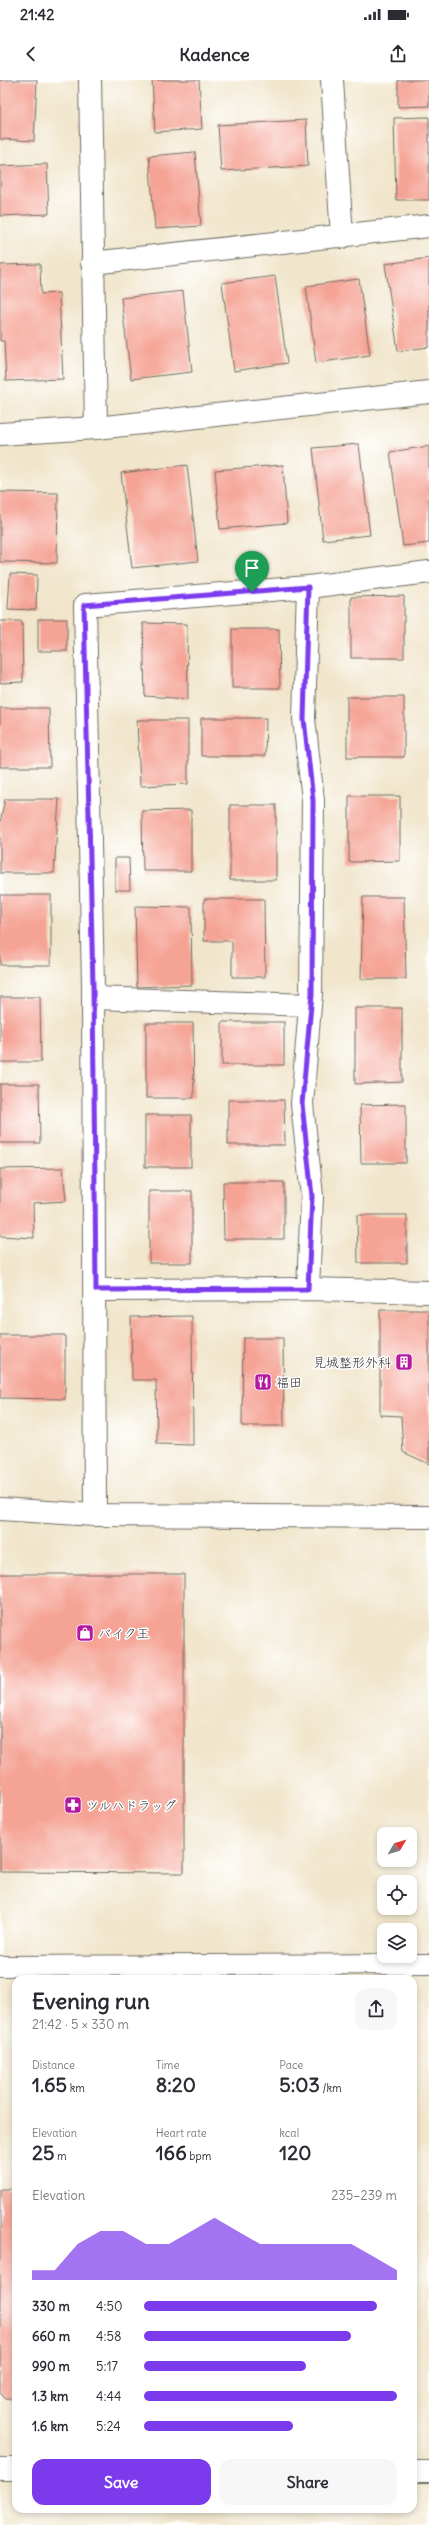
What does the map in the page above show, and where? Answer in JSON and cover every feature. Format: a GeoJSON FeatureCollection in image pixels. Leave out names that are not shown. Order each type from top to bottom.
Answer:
{"type":"FeatureCollection","features":[{"type":"Feature","properties":{"kind":"street"},"geometry":{"type":"LineString","coordinates":[[90,80],[96,428]]}},
{"type":"Feature","properties":{"kind":"street"},"geometry":{"type":"LineString","coordinates":[[332,80],[342,237]]}},
{"type":"Feature","properties":{"kind":"street"},"geometry":{"type":"LineString","coordinates":[[92,264],[429,226]]}},
{"type":"Feature","properties":{"kind":"street"},"geometry":{"type":"LineString","coordinates":[[0,434],[96,428],[429,392]]}},
{"type":"Feature","properties":{"kind":"street"},"geometry":{"type":"LineString","coordinates":[[95,1515],[96,1290],[93,998],[84,605],[308,587],[429,572]]}},
{"type":"Feature","properties":{"kind":"street"},"geometry":{"type":"LineString","coordinates":[[308,587],[304,719],[313,800],[310,1004],[302,1104],[312,1196],[308,1289]]}},
{"type":"Feature","properties":{"kind":"street"},"geometry":{"type":"LineString","coordinates":[[93,998],[310,1004]]}},
{"type":"Feature","properties":{"kind":"street"},"geometry":{"type":"LineString","coordinates":[[96,1290],[308,1289],[429,1292]]}},
{"type":"Feature","properties":{"kind":"street"},"geometry":{"type":"LineString","coordinates":[[0,1509],[95,1515],[429,1517]]}},
{"type":"Feature","properties":{"kind":"street"},"geometry":{"type":"LineString","coordinates":[[0,2469],[12,2469]]}},
{"type":"Feature","properties":{"kind":"street"},"geometry":{"type":"LineString","coordinates":[[417,2471],[429,2471]]}},
{"type":"Feature","properties":{"kind":"lane"},"geometry":{"type":"LineString","coordinates":[[0,1966],[429,1964]]}},
{"type":"Feature","properties":{"kind":"building"},"geometry":{"type":"Polygon","coordinates":[[[0,80],[37,80],[34,141],[0,139],[0,80]]]}},
{"type":"Feature","properties":{"kind":"building"},"geometry":{"type":"Polygon","coordinates":[[[152,80],[199,80],[202,129],[155,132],[152,80]]]}},
{"type":"Feature","properties":{"kind":"building"},"geometry":{"type":"Polygon","coordinates":[[[398,80],[429,80],[429,106],[398,107],[398,80]]]}},
{"type":"Feature","properties":{"kind":"building"},"geometry":{"type":"Polygon","coordinates":[[[429,117],[429,200],[396,200],[394,118],[429,117]]]}},
{"type":"Feature","properties":{"kind":"building"},"geometry":{"type":"Polygon","coordinates":[[[306,120],[308,166],[221,171],[218,125],[306,120]]]}},
{"type":"Feature","properties":{"kind":"building"},"geometry":{"type":"Polygon","coordinates":[[[195,152],[201,226],[155,229],[149,156],[195,152]]]}},
{"type":"Feature","properties":{"kind":"building"},"geometry":{"type":"Polygon","coordinates":[[[47,164],[49,214],[0,216],[0,166],[47,164]]]}},
{"type":"Feature","properties":{"kind":"building"},"geometry":{"type":"Polygon","coordinates":[[[429,258],[429,347],[398,351],[385,264],[429,258]]]}},
{"type":"Feature","properties":{"kind":"building"},"geometry":{"type":"Polygon","coordinates":[[[40,264],[41,294],[59,293],[63,379],[6,381],[4,341],[0,341],[0,265],[40,264]]]}},
{"type":"Feature","properties":{"kind":"building"},"geometry":{"type":"Polygon","coordinates":[[[275,276],[287,363],[234,371],[222,283],[275,276]]]}},
{"type":"Feature","properties":{"kind":"building"},"geometry":{"type":"Polygon","coordinates":[[[359,279],[370,355],[316,363],[306,286],[359,279]]]}},
{"type":"Feature","properties":{"kind":"building"},"geometry":{"type":"Polygon","coordinates":[[[183,291],[192,372],[131,379],[121,298],[183,291]]]}},
{"type":"Feature","properties":{"kind":"building"},"geometry":{"type":"Polygon","coordinates":[[[359,444],[370,535],[323,540],[313,448],[359,444]]]}},
{"type":"Feature","properties":{"kind":"building"},"geometry":{"type":"Polygon","coordinates":[[[429,446],[429,543],[403,546],[390,452],[429,446]]]}},
{"type":"Feature","properties":{"kind":"building"},"geometry":{"type":"Polygon","coordinates":[[[187,465],[198,561],[132,568],[121,473],[187,465]]]}},
{"type":"Feature","properties":{"kind":"building"},"geometry":{"type":"Polygon","coordinates":[[[283,465],[287,523],[220,529],[215,470],[283,465]]]}},
{"type":"Feature","properties":{"kind":"building"},"geometry":{"type":"Polygon","coordinates":[[[0,492],[58,493],[57,563],[0,562],[0,492]]]}},
{"type":"Feature","properties":{"kind":"building"},"geometry":{"type":"Polygon","coordinates":[[[10,574],[37,575],[36,610],[8,609],[10,574]]]}},
{"type":"Feature","properties":{"kind":"building"},"geometry":{"type":"Polygon","coordinates":[[[404,596],[404,658],[351,658],[351,597],[404,596]]]}},
{"type":"Feature","properties":{"kind":"building"},"geometry":{"type":"Polygon","coordinates":[[[38,619],[67,619],[67,651],[38,651],[38,619]]]}},
{"type":"Feature","properties":{"kind":"building"},"geometry":{"type":"Polygon","coordinates":[[[0,621],[22,621],[23,682],[0,683],[0,621]]]}},
{"type":"Feature","properties":{"kind":"building"},"geometry":{"type":"Polygon","coordinates":[[[143,623],[187,624],[188,699],[145,696],[143,623]]]}},
{"type":"Feature","properties":{"kind":"building"},"geometry":{"type":"Polygon","coordinates":[[[232,629],[279,629],[280,688],[232,688],[232,629]]]}},
{"type":"Feature","properties":{"kind":"building"},"geometry":{"type":"Polygon","coordinates":[[[347,697],[404,697],[404,757],[347,757],[347,697]]]}},
{"type":"Feature","properties":{"kind":"building"},"geometry":{"type":"Polygon","coordinates":[[[0,708],[49,708],[50,767],[0,767],[0,708]]]}},
{"type":"Feature","properties":{"kind":"building"},"geometry":{"type":"Polygon","coordinates":[[[201,718],[266,718],[265,756],[201,756],[201,718]]]}},
{"type":"Feature","properties":{"kind":"building"},"geometry":{"type":"Polygon","coordinates":[[[137,720],[188,720],[188,784],[140,786],[137,720]]]}},
{"type":"Feature","properties":{"kind":"building"},"geometry":{"type":"Polygon","coordinates":[[[349,796],[400,796],[400,861],[349,862],[349,796]]]}},
{"type":"Feature","properties":{"kind":"building"},"geometry":{"type":"Polygon","coordinates":[[[5,799],[59,799],[54,873],[0,873],[0,823],[5,799]]]}},
{"type":"Feature","properties":{"kind":"building"},"geometry":{"type":"Polygon","coordinates":[[[230,805],[276,805],[276,880],[230,880],[230,805]]]}},
{"type":"Feature","properties":{"kind":"building"},"geometry":{"type":"Polygon","coordinates":[[[191,810],[191,871],[143,871],[142,811],[191,810]]]}},
{"type":"Feature","properties":{"kind":"building"},"geometry":{"type":"Polygon","coordinates":[[[115,858],[129,858],[130,890],[115,890],[115,858]]]}},
{"type":"Feature","properties":{"kind":"building"},"geometry":{"type":"Polygon","coordinates":[[[0,895],[51,895],[51,965],[0,965],[0,895]]]}},
{"type":"Feature","properties":{"kind":"building"},"geometry":{"type":"Polygon","coordinates":[[[363,897],[404,897],[406,979],[361,979],[363,897]]]}},
{"type":"Feature","properties":{"kind":"building"},"geometry":{"type":"Polygon","coordinates":[[[204,899],[264,899],[265,977],[232,977],[232,941],[204,941],[204,899]]]}},
{"type":"Feature","properties":{"kind":"building"},"geometry":{"type":"Polygon","coordinates":[[[135,906],[191,907],[192,985],[137,987],[135,906]]]}},
{"type":"Feature","properties":{"kind":"building"},"geometry":{"type":"Polygon","coordinates":[[[0,997],[40,997],[41,1062],[0,1062],[0,997]]]}},
{"type":"Feature","properties":{"kind":"building"},"geometry":{"type":"Polygon","coordinates":[[[355,1008],[402,1008],[402,1082],[355,1084],[355,1008]]]}},
{"type":"Feature","properties":{"kind":"building"},"geometry":{"type":"Polygon","coordinates":[[[222,1022],[284,1022],[284,1065],[222,1065],[222,1022]]]}},
{"type":"Feature","properties":{"kind":"building"},"geometry":{"type":"Polygon","coordinates":[[[146,1023],[193,1023],[194,1098],[146,1098],[146,1023]]]}},
{"type":"Feature","properties":{"kind":"building"},"geometry":{"type":"Polygon","coordinates":[[[0,1084],[39,1084],[40,1143],[0,1143],[0,1084]]]}},
{"type":"Feature","properties":{"kind":"building"},"geometry":{"type":"Polygon","coordinates":[[[228,1100],[284,1100],[285,1145],[228,1145],[228,1100]]]}},
{"type":"Feature","properties":{"kind":"building"},"geometry":{"type":"Polygon","coordinates":[[[406,1104],[406,1163],[361,1163],[360,1105],[406,1104]]]}},
{"type":"Feature","properties":{"kind":"building"},"geometry":{"type":"Polygon","coordinates":[[[145,1115],[191,1115],[191,1167],[145,1167],[145,1115]]]}},
{"type":"Feature","properties":{"kind":"building"},"geometry":{"type":"Polygon","coordinates":[[[63,1168],[66,1201],[33,1203],[34,1238],[0,1236],[0,1169],[63,1168]]]}},
{"type":"Feature","properties":{"kind":"building"},"geometry":{"type":"Polygon","coordinates":[[[223,1182],[284,1182],[284,1239],[224,1239],[223,1182]]]}},
{"type":"Feature","properties":{"kind":"building"},"geometry":{"type":"Polygon","coordinates":[[[149,1191],[192,1191],[192,1263],[149,1263],[149,1191]]]}},
{"type":"Feature","properties":{"kind":"building"},"geometry":{"type":"Polygon","coordinates":[[[357,1215],[407,1215],[407,1263],[358,1263],[357,1215]]]}},
{"type":"Feature","properties":{"kind":"building","name":"見城整形外科"},"geometry":{"type":"Polygon","coordinates":[[[380,1310],[429,1310],[429,1464],[403,1452],[401,1416],[380,1415],[380,1310]]]}},
{"type":"Feature","properties":{"kind":"building"},"geometry":{"type":"Polygon","coordinates":[[[192,1316],[193,1445],[157,1444],[156,1380],[132,1380],[131,1317],[192,1316]]]}},
{"type":"Feature","properties":{"kind":"building"},"geometry":{"type":"Polygon","coordinates":[[[0,1335],[65,1335],[65,1399],[0,1398],[0,1335]]]}},
{"type":"Feature","properties":{"kind":"building","name":"福田"},"geometry":{"type":"Polygon","coordinates":[[[243,1338],[283,1338],[284,1426],[242,1426],[243,1338]]]}},
{"type":"Feature","properties":{"kind":"building"},"geometry":{"type":"Polygon","coordinates":[[[0,1574],[184,1574],[184,1873],[0,1872],[0,1574]]]}},
{"type":"Feature","properties":{"kind":"building"},"geometry":{"type":"Polygon","coordinates":[[[0,2189],[12,2189],[12,2399],[6,2399],[0,2393],[0,2189]]]}},
{"type":"Feature","properties":{"kind":"place","name":"見城整形外科"},"geometry":{"type":"Point","coordinates":[404,1362]}},
{"type":"Feature","properties":{"kind":"place","name":"福田"},"geometry":{"type":"Point","coordinates":[263,1382]}},
{"type":"Feature","properties":{"kind":"place","name":"バイク王"},"geometry":{"type":"Point","coordinates":[85,1633]}},
{"type":"Feature","properties":{"kind":"place","name":"ツルハドラッグ"},"geometry":{"type":"Point","coordinates":[73,1805]}},
{"type":"Feature","properties":{"kind":"route"},"geometry":{"type":"LineString","coordinates":[[308,587],[304,719],[313,800],[312,994],[302,1104],[312,1196],[308,1289],[96,1290],[93,986],[84,605],[252,592],[308,587]]}}]}
